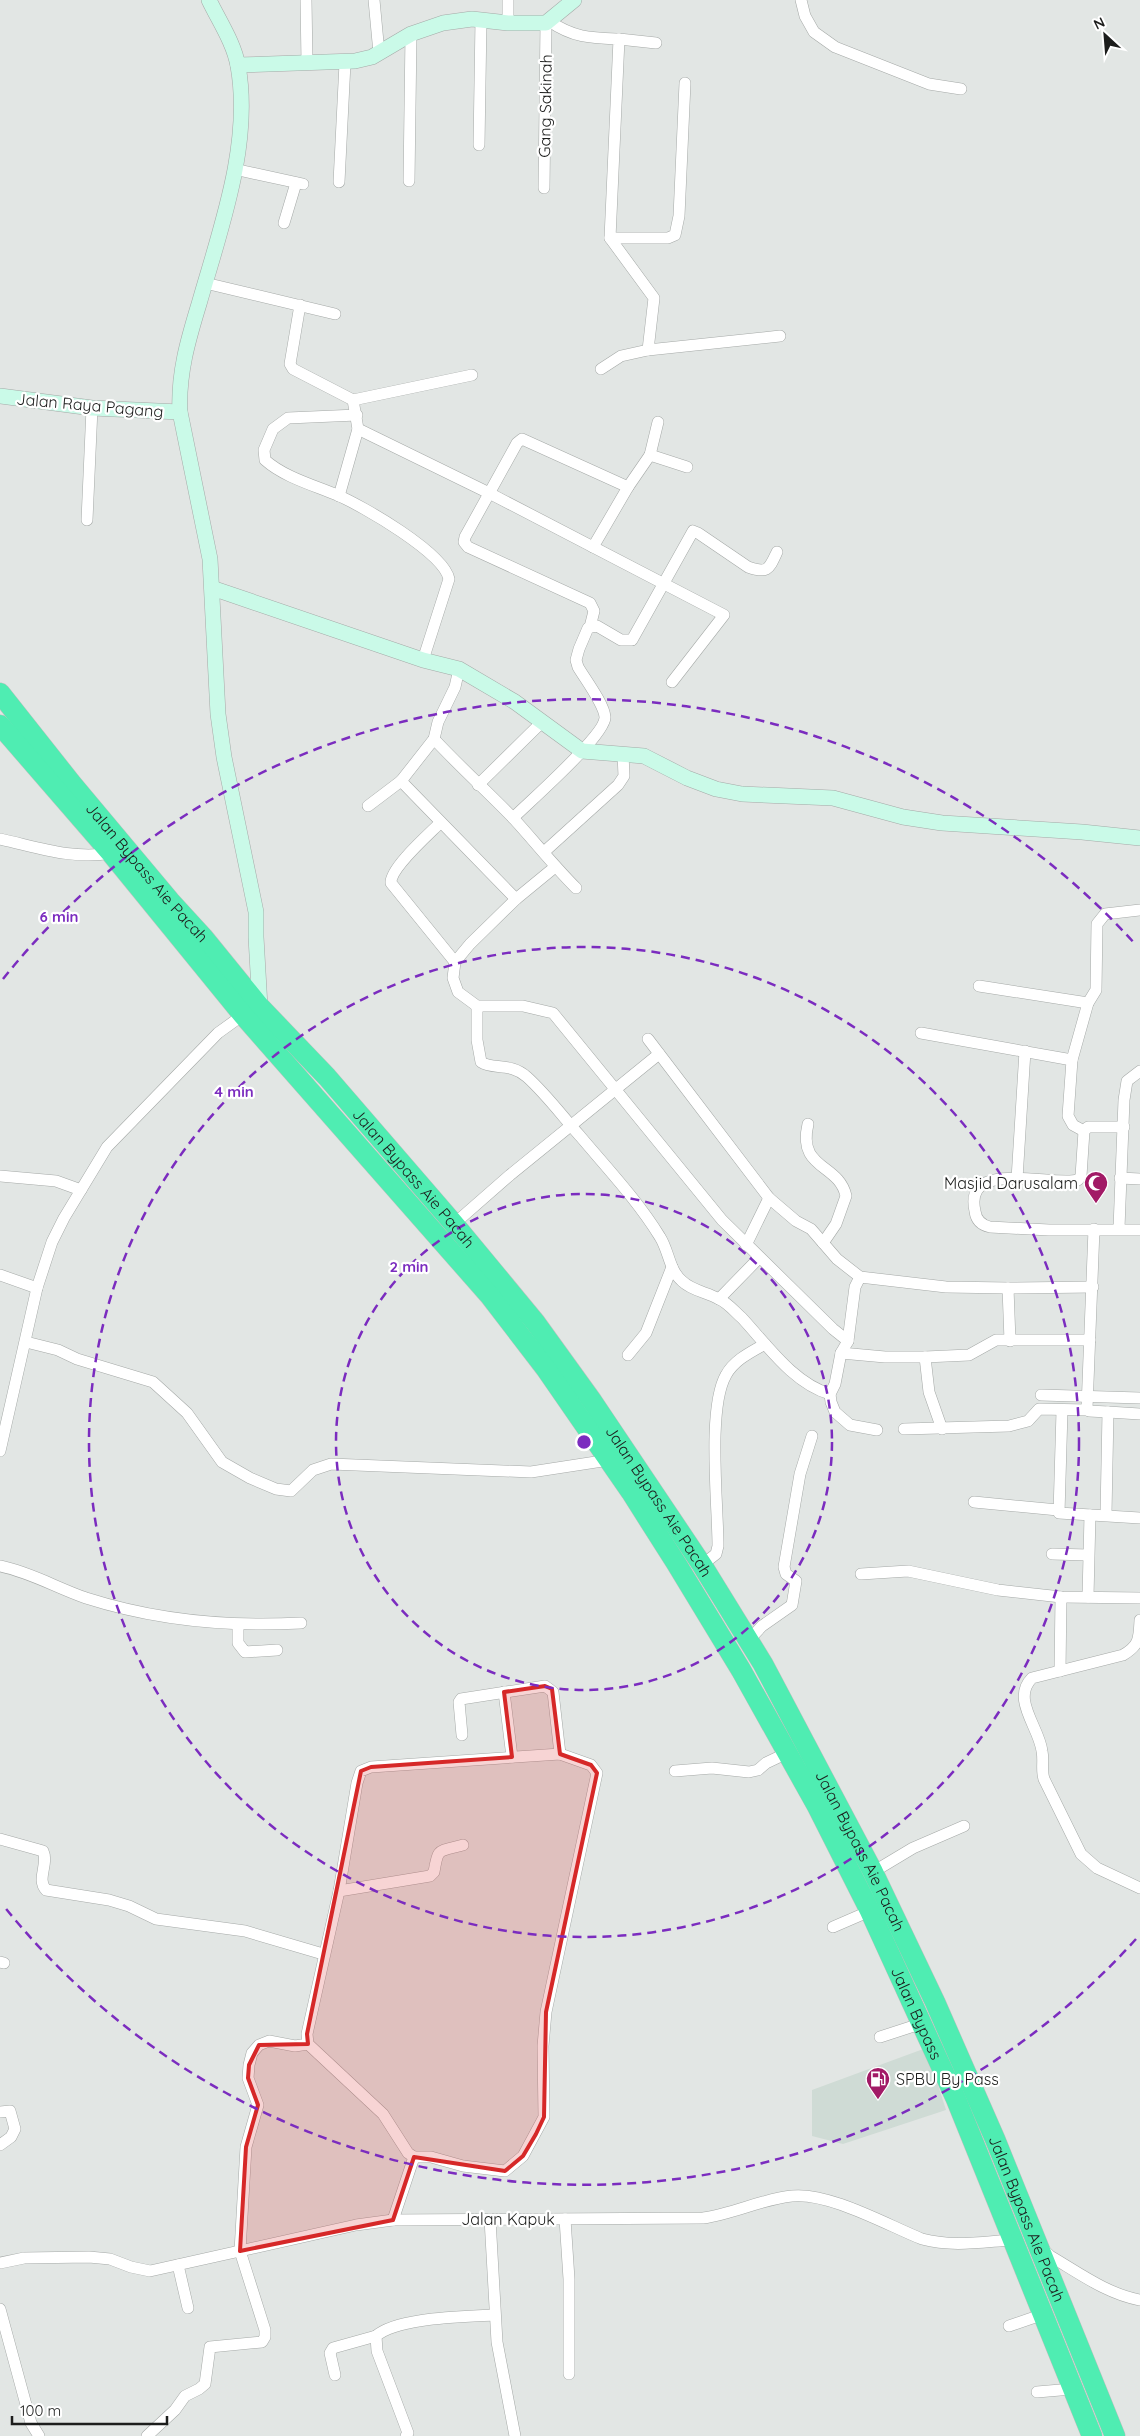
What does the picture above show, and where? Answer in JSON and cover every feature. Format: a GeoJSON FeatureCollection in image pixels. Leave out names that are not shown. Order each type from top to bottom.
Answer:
{"type":"FeatureCollection","features":[{"type":"Feature","properties":{"kind":"highway","name":"Jalan Bypass Aie Pacah"},"geometry":{"type":"LineString","coordinates":[[0,693],[252,1011],[327,1078],[454,1224],[546,1338],[592,1401],[702,1565],[749,1640],[873,1872],[935,2002],[995,2139],[1115,2436]]}},
{"type":"Feature","properties":{"kind":"highway"},"geometry":{"type":"LineString","coordinates":[[3,733],[252,1011]]}},
{"type":"Feature","properties":{"kind":"highway","name":"Jalan Bypass"},"geometry":{"type":"LineString","coordinates":[[252,1011],[490,1296],[546,1369],[609,1460],[709,1615],[787,1753],[870,1910],[920,2024],[956,2099],[1011,2240],[1092,2436]]}},
{"type":"Feature","properties":{"kind":"highway"},"geometry":{"type":"LineString","coordinates":[[734,1658],[749,1640]]}},
{"type":"Feature","properties":{"kind":"street"},"geometry":{"type":"LineString","coordinates":[[0,1451],[37,1288],[52,1242],[81,1190],[108,1147],[218,1033],[252,1011],[256,912],[224,757],[218,714],[210,559],[180,412],[179,396],[182,363],[222,224],[242,120],[238,65],[209,0]]}},
{"type":"Feature","properties":{"kind":"street"},"geometry":{"type":"LineString","coordinates":[[306,0],[307,62]]}},
{"type":"Feature","properties":{"kind":"street"},"geometry":{"type":"LineString","coordinates":[[374,0],[379,53]]}},
{"type":"Feature","properties":{"kind":"street"},"geometry":{"type":"LineString","coordinates":[[508,0],[508,23]]}},
{"type":"Feature","properties":{"kind":"street"},"geometry":{"type":"LineString","coordinates":[[548,22],[574,0]]}},
{"type":"Feature","properties":{"kind":"street"},"geometry":{"type":"LineString","coordinates":[[801,0],[802,8],[814,32],[835,47],[929,84],[961,89]]}},
{"type":"Feature","properties":{"kind":"street"},"geometry":{"type":"LineString","coordinates":[[238,65],[307,62],[345,63],[364,59],[379,53],[411,34],[443,23],[464,20],[508,23],[548,22],[581,37],[656,42]]}},
{"type":"Feature","properties":{"kind":"street"},"geometry":{"type":"LineString","coordinates":[[479,145],[481,20]]}},
{"type":"Feature","properties":{"kind":"street","name":"Gang Sakinah"},"geometry":{"type":"LineString","coordinates":[[544,188],[548,22]]}},
{"type":"Feature","properties":{"kind":"street"},"geometry":{"type":"LineString","coordinates":[[409,180],[411,34]]}},
{"type":"Feature","properties":{"kind":"street"},"geometry":{"type":"LineString","coordinates":[[619,40],[610,238],[654,298],[648,350]]}},
{"type":"Feature","properties":{"kind":"street"},"geometry":{"type":"LineString","coordinates":[[339,182],[345,63]]}},
{"type":"Feature","properties":{"kind":"street"},"geometry":{"type":"LineString","coordinates":[[610,238],[668,238],[675,235],[679,216],[686,83]]}},
{"type":"Feature","properties":{"kind":"street"},"geometry":{"type":"LineString","coordinates":[[234,169],[299,183],[284,223]]}},
{"type":"Feature","properties":{"kind":"street"},"geometry":{"type":"LineString","coordinates":[[205,283],[335,314]]}},
{"type":"Feature","properties":{"kind":"street"},"geometry":{"type":"LineString","coordinates":[[300,306],[290,364],[293,369],[353,400],[472,375]]}},
{"type":"Feature","properties":{"kind":"street"},"geometry":{"type":"LineString","coordinates":[[601,368],[621,356],[648,350],[780,336]]}},
{"type":"Feature","properties":{"kind":"street","name":"Jalan Raya Pagang"},"geometry":{"type":"LineString","coordinates":[[0,396],[92,408],[180,412]]}},
{"type":"Feature","properties":{"kind":"street"},"geometry":{"type":"LineString","coordinates":[[339,496],[358,429],[357,414],[353,400]]}},
{"type":"Feature","properties":{"kind":"street"},"geometry":{"type":"LineString","coordinates":[[87,520],[92,408]]}},
{"type":"Feature","properties":{"kind":"street"},"geometry":{"type":"LineString","coordinates":[[357,414],[336,417],[288,418],[274,429],[264,450],[265,460],[311,486],[339,496],[418,542],[447,570],[449,579],[423,660]]}},
{"type":"Feature","properties":{"kind":"street"},"geometry":{"type":"LineString","coordinates":[[593,547],[628,487],[650,455],[658,422]]}},
{"type":"Feature","properties":{"kind":"street"},"geometry":{"type":"LineString","coordinates":[[358,429],[489,493],[724,615],[672,682]]}},
{"type":"Feature","properties":{"kind":"street"},"geometry":{"type":"LineString","coordinates":[[513,818],[582,751],[601,729],[605,718],[603,710],[578,667],[576,660],[582,640],[590,627],[594,611],[590,603],[468,548],[464,542],[465,536],[517,443],[522,439],[628,487]]}},
{"type":"Feature","properties":{"kind":"street"},"geometry":{"type":"LineString","coordinates":[[650,455],[687,467]]}},
{"type":"Feature","properties":{"kind":"street"},"geometry":{"type":"LineString","coordinates":[[590,627],[597,626],[622,640],[632,640],[662,583],[693,531],[698,532],[741,563],[757,570],[765,571],[770,567],[777,552]]}},
{"type":"Feature","properties":{"kind":"street"},"geometry":{"type":"LineString","coordinates":[[212,588],[423,660],[459,669],[543,721],[582,751],[644,756],[687,778],[716,789],[742,794],[822,797],[903,817],[942,823],[1082,832],[1140,838]]}},
{"type":"Feature","properties":{"kind":"street"},"geometry":{"type":"LineString","coordinates":[[368,806],[400,780],[434,739],[438,722],[455,687],[459,669]]}},
{"type":"Feature","properties":{"kind":"street"},"geometry":{"type":"LineString","coordinates":[[478,785],[543,721]]}},
{"type":"Feature","properties":{"kind":"street"},"geometry":{"type":"LineString","coordinates":[[434,739],[513,818],[555,867],[576,888]]}},
{"type":"Feature","properties":{"kind":"street"},"geometry":{"type":"LineString","coordinates":[[544,852],[618,785],[624,776],[623,754]]}},
{"type":"Feature","properties":{"kind":"street"},"geometry":{"type":"LineString","coordinates":[[400,780],[516,899]]}},
{"type":"Feature","properties":{"kind":"street"},"geometry":{"type":"LineString","coordinates":[[440,823],[401,864],[391,878],[391,883],[455,962]]}},
{"type":"Feature","properties":{"kind":"street"},"geometry":{"type":"LineString","coordinates":[[0,839],[74,855],[92,856],[111,853]]}},
{"type":"Feature","properties":{"kind":"street"},"geometry":{"type":"LineString","coordinates":[[555,867],[516,899],[455,962],[453,978],[458,992],[477,1006],[523,1006],[553,1013],[722,1220],[759,1258],[848,1341]]}},
{"type":"Feature","properties":{"kind":"street"},"geometry":{"type":"LineString","coordinates":[[1084,1131],[1073,1125],[1068,1116],[1072,1060],[1088,1003],[1097,985],[1097,924],[1100,918],[1112,912],[1140,910]]}},
{"type":"Feature","properties":{"kind":"street"},"geometry":{"type":"LineString","coordinates":[[979,986],[1088,1003]]}},
{"type":"Feature","properties":{"kind":"street"},"geometry":{"type":"LineString","coordinates":[[477,1006],[477,1040],[481,1062],[509,1066],[537,1087],[606,1167],[660,1237],[672,1267],[681,1281],[700,1292],[719,1299],[732,1309],[765,1344],[807,1382],[822,1392],[830,1394]]}},
{"type":"Feature","properties":{"kind":"street"},"geometry":{"type":"LineString","coordinates":[[921,1033],[1072,1060]]}},
{"type":"Feature","properties":{"kind":"street"},"geometry":{"type":"LineString","coordinates":[[648,1039],[769,1198],[796,1221],[811,1229],[838,1259],[860,1277],[946,1287],[1093,1287]]}},
{"type":"Feature","properties":{"kind":"street"},"geometry":{"type":"LineString","coordinates":[[1017,1179],[1025,1051]]}},
{"type":"Feature","properties":{"kind":"street"},"geometry":{"type":"LineString","coordinates":[[454,1224],[477,1202],[659,1054]]}},
{"type":"Feature","properties":{"kind":"street"},"geometry":{"type":"LineString","coordinates":[[1119,1228],[1124,1100],[1127,1081],[1140,1071]]}},
{"type":"Feature","properties":{"kind":"street"},"geometry":{"type":"LineString","coordinates":[[808,1124],[804,1138],[807,1150],[842,1186],[846,1196],[836,1224],[823,1243]]}},
{"type":"Feature","properties":{"kind":"street"},"geometry":{"type":"LineString","coordinates":[[1084,1131],[1088,1128],[1124,1127]]}},
{"type":"Feature","properties":{"kind":"street"},"geometry":{"type":"LineString","coordinates":[[1084,1131],[1078,1180],[994,1179],[981,1186],[976,1193],[974,1208],[976,1218],[984,1225],[1049,1230],[1119,1228],[1140,1230]]}},
{"type":"Feature","properties":{"kind":"street"},"geometry":{"type":"LineString","coordinates":[[0,1176],[56,1181],[81,1190]]}},
{"type":"Feature","properties":{"kind":"street"},"geometry":{"type":"LineString","coordinates":[[1120,1178],[1140,1179]]}},
{"type":"Feature","properties":{"kind":"street"},"geometry":{"type":"LineString","coordinates":[[746,1245],[769,1198]]}},
{"type":"Feature","properties":{"kind":"street"},"geometry":{"type":"LineString","coordinates":[[1088,1410],[1094,1229]]}},
{"type":"Feature","properties":{"kind":"street"},"geometry":{"type":"LineString","coordinates":[[719,1299],[759,1258]]}},
{"type":"Feature","properties":{"kind":"street"},"geometry":{"type":"LineString","coordinates":[[628,1355],[646,1333],[672,1267]]}},
{"type":"Feature","properties":{"kind":"street"},"geometry":{"type":"LineString","coordinates":[[0,1275],[37,1288]]}},
{"type":"Feature","properties":{"kind":"street"},"geometry":{"type":"LineString","coordinates":[[860,1277],[855,1287],[848,1341],[841,1352],[835,1384],[830,1394],[835,1412],[842,1419],[863,1429],[877,1430]]}},
{"type":"Feature","properties":{"kind":"street"},"geometry":{"type":"LineString","coordinates":[[1008,1288],[1010,1341]]}},
{"type":"Feature","properties":{"kind":"street"},"geometry":{"type":"LineString","coordinates":[[841,1352],[885,1357],[969,1355],[991,1342],[1090,1340]]}},
{"type":"Feature","properties":{"kind":"street"},"geometry":{"type":"LineString","coordinates":[[26,1342],[58,1350],[77,1359],[152,1382],[187,1412],[222,1462],[236,1471],[276,1489],[292,1491],[313,1470],[330,1464],[531,1472],[609,1460]]}},
{"type":"Feature","properties":{"kind":"street"},"geometry":{"type":"LineString","coordinates":[[702,1565],[716,1554],[718,1546],[717,1416],[722,1385],[733,1365],[765,1344]]}},
{"type":"Feature","properties":{"kind":"street"},"geometry":{"type":"LineString","coordinates":[[925,1357],[930,1392],[942,1429]]}},
{"type":"Feature","properties":{"kind":"street"},"geometry":{"type":"LineString","coordinates":[[1041,1394],[1088,1398],[1140,1398]]}},
{"type":"Feature","properties":{"kind":"street"},"geometry":{"type":"LineString","coordinates":[[904,1429],[1009,1426],[1028,1421],[1039,1409],[1140,1414]]}},
{"type":"Feature","properties":{"kind":"street"},"geometry":{"type":"LineString","coordinates":[[1058,1510],[1062,1411]]}},
{"type":"Feature","properties":{"kind":"street"},"geometry":{"type":"LineString","coordinates":[[1106,1514],[1108,1412]]}},
{"type":"Feature","properties":{"kind":"street"},"geometry":{"type":"LineString","coordinates":[[749,1640],[762,1626],[792,1605],[796,1581],[786,1574],[784,1567],[800,1474],[812,1436]]}},
{"type":"Feature","properties":{"kind":"street"},"geometry":{"type":"LineString","coordinates":[[974,1502],[1058,1510],[1060,1514],[1106,1514],[1140,1518]]}},
{"type":"Feature","properties":{"kind":"street"},"geometry":{"type":"LineString","coordinates":[[1088,1597],[1090,1514]]}},
{"type":"Feature","properties":{"kind":"street"},"geometry":{"type":"LineString","coordinates":[[1052,1554],[1088,1555]]}},
{"type":"Feature","properties":{"kind":"street"},"geometry":{"type":"LineString","coordinates":[[0,1566],[111,1605],[161,1615],[238,1625],[301,1623]]}},
{"type":"Feature","properties":{"kind":"street"},"geometry":{"type":"LineString","coordinates":[[860,1574],[908,1571],[998,1590],[1061,1596],[1140,1598]]}},
{"type":"Feature","properties":{"kind":"street"},"geometry":{"type":"LineString","coordinates":[[1060,1670],[1061,1596]]}},
{"type":"Feature","properties":{"kind":"street"},"geometry":{"type":"LineString","coordinates":[[1140,1620],[1139,1642],[1134,1649],[1123,1655],[1032,1678],[1025,1685],[1024,1697],[1042,1751],[1044,1779],[1081,1854],[1097,1868],[1140,1888]]}},
{"type":"Feature","properties":{"kind":"street"},"geometry":{"type":"LineString","coordinates":[[238,1625],[238,1643],[245,1652],[277,1650]]}},
{"type":"Feature","properties":{"kind":"street"},"geometry":{"type":"LineString","coordinates":[[462,1734],[459,1702],[461,1699],[545,1686],[552,1689],[560,1754]]}},
{"type":"Feature","properties":{"kind":"street"},"geometry":{"type":"LineString","coordinates":[[504,1692],[512,1757]]}},
{"type":"Feature","properties":{"kind":"street"},"geometry":{"type":"LineString","coordinates":[[675,1771],[712,1768],[749,1772],[758,1770],[766,1763],[787,1753]]}},
{"type":"Feature","properties":{"kind":"street"},"geometry":{"type":"LineString","coordinates":[[560,1754],[591,1765],[597,1773],[546,2012],[543,2046],[544,2117],[524,2156],[505,2171],[463,2166],[431,2158],[414,2157],[408,2152],[383,2114],[308,2044],[307,2034],[338,1892],[357,1783],[362,1771],[371,1767],[512,1757],[560,1754]]}},
{"type":"Feature","properties":{"kind":"street"},"geometry":{"type":"LineString","coordinates":[[873,1872],[913,1848],[964,1826]]}},
{"type":"Feature","properties":{"kind":"street"},"geometry":{"type":"LineString","coordinates":[[0,1839],[43,1851],[46,1860],[42,1881],[46,1890],[109,1900],[130,1906],[156,1919],[245,1931],[323,1954]]}},
{"type":"Feature","properties":{"kind":"street"},"geometry":{"type":"LineString","coordinates":[[338,1892],[430,1876],[434,1872],[436,1856],[440,1852],[463,1845]]}},
{"type":"Feature","properties":{"kind":"street"},"geometry":{"type":"LineString","coordinates":[[833,1927],[870,1910]]}},
{"type":"Feature","properties":{"kind":"street"},"geometry":{"type":"LineString","coordinates":[[880,2037],[920,2024]]}},
{"type":"Feature","properties":{"kind":"street"},"geometry":{"type":"LineString","coordinates":[[147,2436],[175,2410],[185,2396],[199,2390],[205,2384],[210,2347],[264,2340],[265,2330],[240,2250],[246,2147],[258,2105],[248,2078],[252,2052],[259,2045],[269,2042],[295,2046],[308,2044]]}},
{"type":"Feature","properties":{"kind":"street"},"geometry":{"type":"LineString","coordinates":[[0,2112],[10,2111],[15,2129],[11,2137],[0,2145]]}},
{"type":"Feature","properties":{"kind":"street"},"geometry":{"type":"LineString","coordinates":[[393,2220],[414,2157]]}},
{"type":"Feature","properties":{"kind":"street","name":"Jalan Kapuk"},"geometry":{"type":"LineString","coordinates":[[0,2263],[24,2258],[89,2257],[110,2259],[131,2267],[150,2271],[356,2225],[393,2220],[638,2220],[703,2218],[722,2215],[773,2199],[794,2196],[820,2197],[922,2239],[940,2244],[1011,2240]]}},
{"type":"Feature","properties":{"kind":"street"},"geometry":{"type":"LineString","coordinates":[[490,2219],[497,2342],[515,2436]]}},
{"type":"Feature","properties":{"kind":"street"},"geometry":{"type":"LineString","coordinates":[[565,2219],[569,2374]]}},
{"type":"Feature","properties":{"kind":"street"},"geometry":{"type":"LineString","coordinates":[[1037,2243],[1050,2256],[1107,2289],[1124,2297],[1140,2300]]}},
{"type":"Feature","properties":{"kind":"street"},"geometry":{"type":"LineString","coordinates":[[178,2265],[188,2308]]}},
{"type":"Feature","properties":{"kind":"street"},"geometry":{"type":"LineString","coordinates":[[0,2309],[30,2423],[38,2436]]}},
{"type":"Feature","properties":{"kind":"street"},"geometry":{"type":"LineString","coordinates":[[1009,2326],[1041,2314]]}},
{"type":"Feature","properties":{"kind":"street"},"geometry":{"type":"LineString","coordinates":[[335,2375],[330,2354],[333,2348],[376,2336],[391,2327],[442,2318],[494,2315]]}},
{"type":"Feature","properties":{"kind":"street"},"geometry":{"type":"LineString","coordinates":[[376,2336],[377,2351],[408,2433],[406,2436]]}},
{"type":"Feature","properties":{"kind":"street"},"geometry":{"type":"LineString","coordinates":[[1037,2392],[1072,2389]]}},
{"type":"Feature","properties":{"kind":"highlighted area"},"geometry":{"type":"Polygon","coordinates":[[[545,1686],[552,1689],[560,1754],[591,1765],[597,1773],[546,2012],[544,2117],[536,2134],[523,2156],[505,2171],[414,2157],[393,2220],[240,2251],[246,2147],[258,2105],[248,2078],[249,2065],[259,2045],[308,2044],[307,2034],[361,1771],[371,1767],[512,1757],[504,1692],[545,1686]]]}},
{"type":"Feature","properties":{"kind":"shaded area","name":"SPBU By Pass"},"geometry":{"type":"Polygon","coordinates":[[[926,2048],[946,2110],[843,2144],[812,2136],[812,2090],[926,2048]]]}},
{"type":"Feature","properties":{"kind":"place","name":"Masjid Darusalam"},"geometry":{"type":"Point","coordinates":[1096,1204]}},
{"type":"Feature","properties":{"kind":"place","name":"SPBU By Pass"},"geometry":{"type":"Point","coordinates":[878,2100]}}]}
